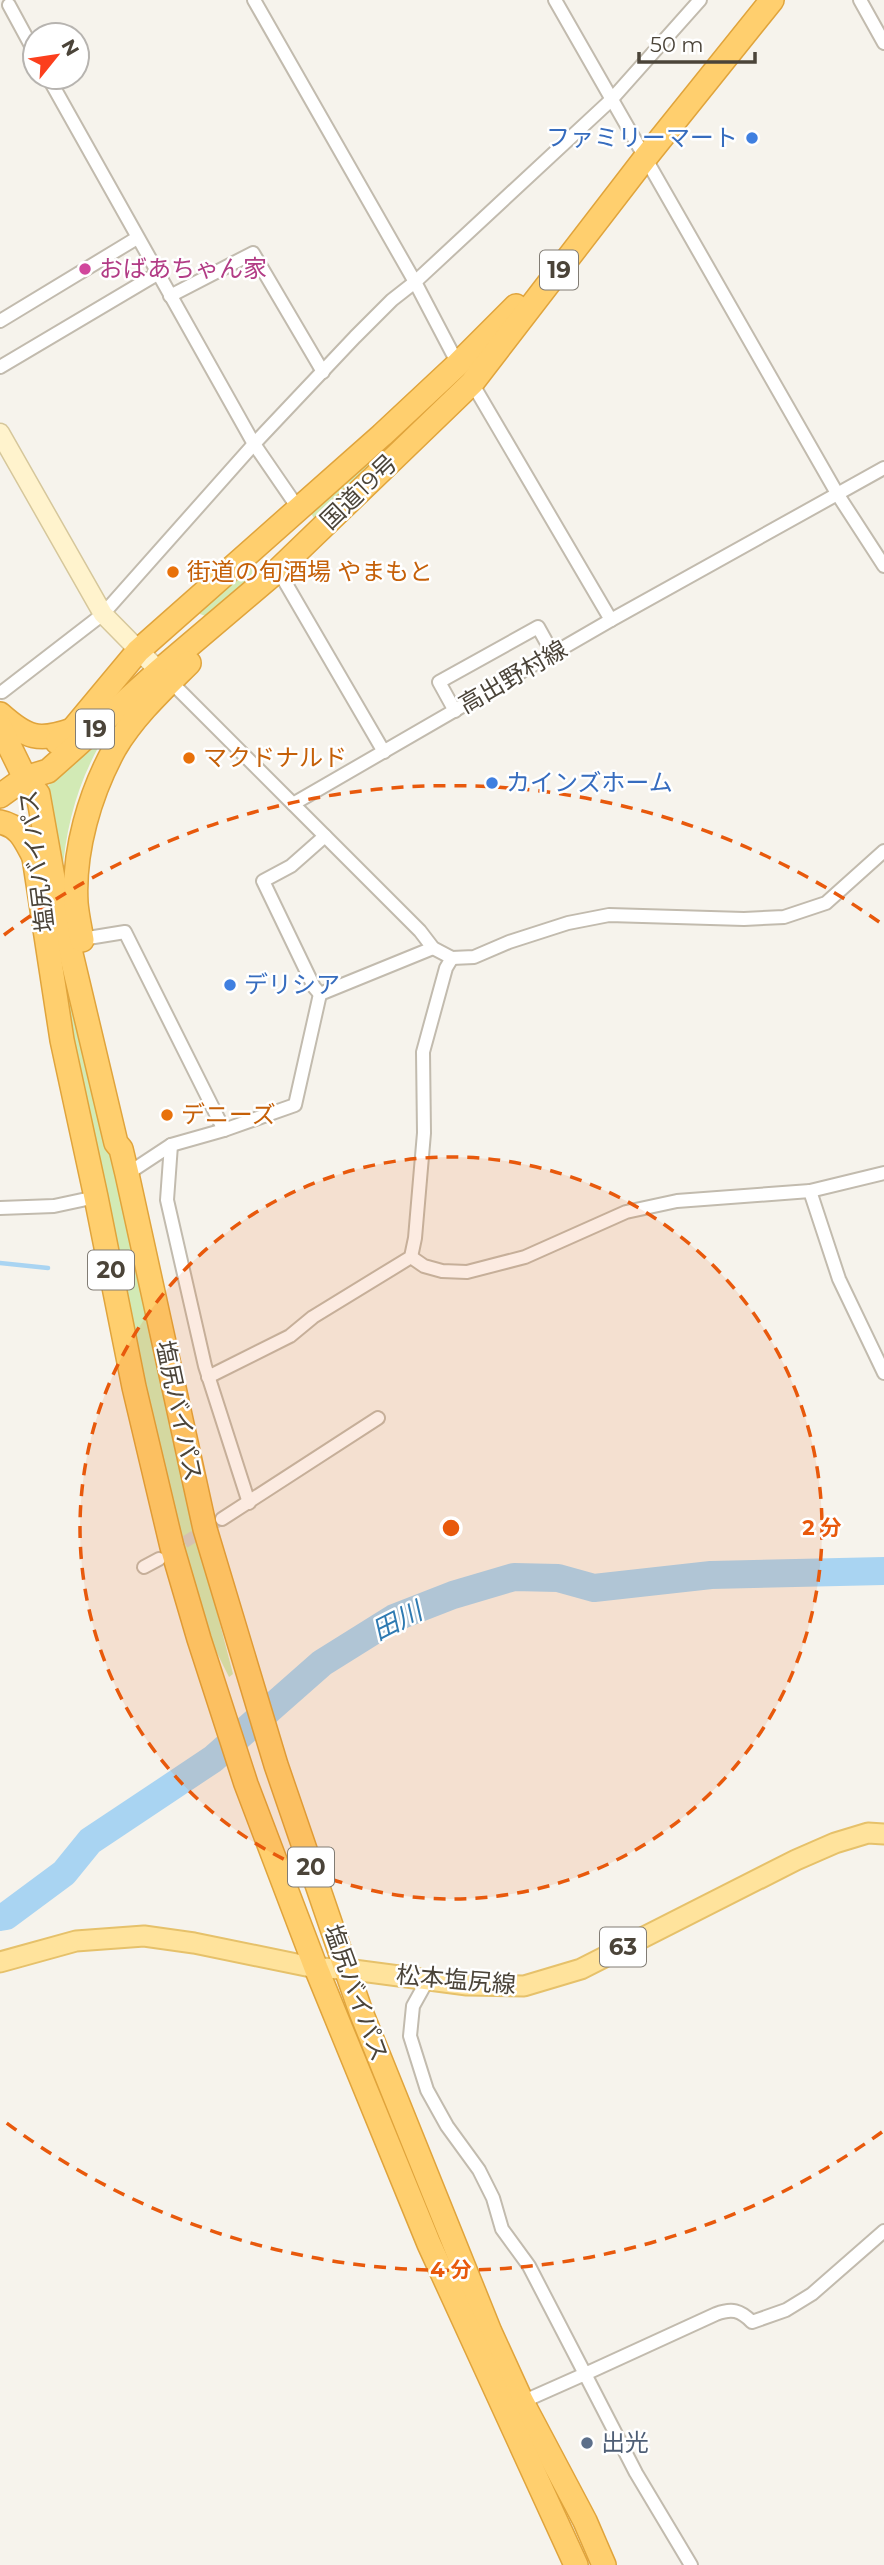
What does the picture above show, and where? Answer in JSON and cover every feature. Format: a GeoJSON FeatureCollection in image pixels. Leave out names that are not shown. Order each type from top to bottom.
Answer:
{"type":"FeatureCollection","features":[{"type":"Feature","properties":{"kind":"highway","name":"国道19号"},"geometry":{"type":"LineString","coordinates":[[165,677],[472,383],[646,157],[772,0]]}},
{"type":"Feature","properties":{"kind":"highway","name":"国道19号"},"geometry":{"type":"LineString","coordinates":[[25,778],[38,759],[73,729],[138,652],[458,364],[518,303],[646,157]]}},
{"type":"Feature","properties":{"kind":"highway","name":"19"},"geometry":{"type":"LineString","coordinates":[[25,778],[48,771],[165,677]]}},
{"type":"Feature","properties":{"kind":"highway"},"geometry":{"type":"LineString","coordinates":[[121,1149],[123,1141],[76,904],[77,870],[87,817],[99,781],[116,747],[165,677]]}},
{"type":"Feature","properties":{"kind":"highway"},"geometry":{"type":"LineString","coordinates":[[1,703],[29,736],[42,738],[73,729]]}},
{"type":"Feature","properties":{"kind":"highway"},"geometry":{"type":"LineString","coordinates":[[0,727],[25,778],[0,796]]}},
{"type":"Feature","properties":{"kind":"highway","name":"塩尻バイパス"},"geometry":{"type":"LineString","coordinates":[[25,778],[34,857],[62,1040],[134,1387],[187,1600],[246,1784],[316,1968],[429,2244],[576,2565]]}},
{"type":"Feature","properties":{"kind":"highway","name":"塩尻バイパス"},"geometry":{"type":"LineString","coordinates":[[25,778],[38,794],[53,878],[116,1143],[121,1149],[127,1174],[205,1529],[276,1765],[361,2012],[485,2319],[522,2402],[585,2521],[604,2565]]}},
{"type":"Feature","properties":{"kind":"highway"},"geometry":{"type":"LineString","coordinates":[[0,822],[11,824],[22,833],[34,857]]}},
{"type":"Feature","properties":{"kind":"main road","name":"松本塩尻線"},"geometry":{"type":"LineString","coordinates":[[0,1962],[76,1941],[144,1936],[194,1943],[316,1968],[346,1969],[467,1985],[524,1986],[571,1972],[796,1860],[835,1843],[879,1830]]}},
{"type":"Feature","properties":{"kind":"street"},"geometry":{"type":"LineString","coordinates":[[254,0],[415,282],[458,364],[472,383],[611,620]]}},
{"type":"Feature","properties":{"kind":"street"},"geometry":{"type":"LineString","coordinates":[[555,0],[838,495],[884,566]]}},
{"type":"Feature","properties":{"kind":"street"},"geometry":{"type":"LineString","coordinates":[[1,703],[103,614],[254,444],[392,300],[415,282],[485,214],[611,100],[700,0]]}},
{"type":"Feature","properties":{"kind":"street"},"geometry":{"type":"LineString","coordinates":[[860,0],[884,43]]}},
{"type":"Feature","properties":{"kind":"street"},"geometry":{"type":"LineString","coordinates":[[9,5],[21,27]]}},
{"type":"Feature","properties":{"kind":"street"},"geometry":{"type":"LineString","coordinates":[[56,91],[254,444],[315,535]]}},
{"type":"Feature","properties":{"kind":"street"},"geometry":{"type":"LineString","coordinates":[[0,321],[137,238]]}},
{"type":"Feature","properties":{"kind":"street"},"geometry":{"type":"LineString","coordinates":[[170,296],[253,253],[323,372]]}},
{"type":"Feature","properties":{"kind":"street"},"geometry":{"type":"LineString","coordinates":[[0,367],[158,274]]}},
{"type":"Feature","properties":{"kind":"street"},"geometry":{"type":"LineString","coordinates":[[0,433],[103,614],[138,652],[420,931],[433,948],[452,958],[474,957],[509,942],[568,923],[609,915],[744,919],[784,917],[826,903],[884,851]]}},
{"type":"Feature","properties":{"kind":"street","name":"高出野村線"},"geometry":{"type":"LineString","coordinates":[[293,804],[611,620],[884,468]]}},
{"type":"Feature","properties":{"kind":"street"},"geometry":{"type":"LineString","coordinates":[[258,544],[278,570],[384,752]]}},
{"type":"Feature","properties":{"kind":"street"},"geometry":{"type":"LineString","coordinates":[[455,711],[439,682],[538,627],[553,654]]}},
{"type":"Feature","properties":{"kind":"street"},"geometry":{"type":"LineString","coordinates":[[320,994],[314,987],[263,881],[291,866],[325,836]]}},
{"type":"Feature","properties":{"kind":"street"},"geometry":{"type":"LineString","coordinates":[[82,939],[125,932],[224,1130]]}},
{"type":"Feature","properties":{"kind":"street"},"geometry":{"type":"LineString","coordinates":[[320,994],[433,948]]}},
{"type":"Feature","properties":{"kind":"street"},"geometry":{"type":"LineString","coordinates":[[208,1377],[290,1336],[313,1317],[411,1257],[424,1133],[423,1052],[446,968],[452,958]]}},
{"type":"Feature","properties":{"kind":"street"},"geometry":{"type":"LineString","coordinates":[[127,1174],[171,1145],[295,1105],[320,994]]}},
{"type":"Feature","properties":{"kind":"street"},"geometry":{"type":"LineString","coordinates":[[171,1145],[167,1200],[208,1377],[249,1503]]}},
{"type":"Feature","properties":{"kind":"street"},"geometry":{"type":"LineString","coordinates":[[411,1257],[424,1266],[442,1271],[467,1272],[525,1257],[626,1212],[677,1201],[810,1191],[884,1172]]}},
{"type":"Feature","properties":{"kind":"street"},"geometry":{"type":"LineString","coordinates":[[810,1191],[839,1279],[884,1373]]}},
{"type":"Feature","properties":{"kind":"street"},"geometry":{"type":"LineString","coordinates":[[0,1208],[54,1206],[96,1197]]}},
{"type":"Feature","properties":{"kind":"street"},"geometry":{"type":"LineString","coordinates":[[222,1519],[378,1418]]}},
{"type":"Feature","properties":{"kind":"street"},"geometry":{"type":"LineString","coordinates":[[145,1567],[159,1559]]}},
{"type":"Feature","properties":{"kind":"street"},"geometry":{"type":"LineString","coordinates":[[428,1979],[413,2006],[410,2036],[427,2090],[447,2126],[479,2170],[493,2198],[502,2229],[529,2266],[636,2473],[691,2565]]}},
{"type":"Feature","properties":{"kind":"street"},"geometry":{"type":"LineString","coordinates":[[522,2402],[716,2314],[729,2310],[742,2312],[752,2322],[786,2310],[811,2294],[884,2231]]}},
{"type":"Feature","properties":{"kind":"green space"},"geometry":{"type":"Polygon","coordinates":[[[380,446],[387,446],[388,452],[317,519],[314,518],[310,512],[380,446]]]}},
{"type":"Feature","properties":{"kind":"green space"},"geometry":{"type":"Polygon","coordinates":[[[252,561],[258,566],[258,574],[208,617],[200,614],[199,611],[252,561]]]}},
{"type":"Feature","properties":{"kind":"green space"},"geometry":{"type":"Polygon","coordinates":[[[99,746],[73,809],[62,876],[59,876],[48,786],[99,746]]]}},
{"type":"Feature","properties":{"kind":"green space"},"geometry":{"type":"Polygon","coordinates":[[[56,932],[72,1008],[101,1112],[179,1466],[233,1674],[229,1677],[209,1637],[185,1557],[156,1441],[71,1045],[56,932]]]}},
{"type":"Feature","properties":{"kind":"waterway"},"geometry":{"type":"LineString","coordinates":[[0,1263],[48,1268]]}},
{"type":"Feature","properties":{"kind":"waterway","name":"田川"},"geometry":{"type":"LineString","coordinates":[[0,1917],[6,1916],[64,1873],[90,1841],[213,1759],[322,1663],[394,1618],[453,1595],[514,1577],[558,1578],[594,1588],[711,1575],[884,1571]]}},
{"type":"Feature","properties":{"kind":"tunnel"},"geometry":{"type":"LineString","coordinates":[[169,1552],[222,1519]]}},
{"type":"Feature","properties":{"kind":"place","name":"ファミリーマート"},"geometry":{"type":"Point","coordinates":[752,138]}},
{"type":"Feature","properties":{"kind":"place","name":"おばあちゃん家"},"geometry":{"type":"Point","coordinates":[85,269]}},
{"type":"Feature","properties":{"kind":"place","name":"街道の旬酒場 やまもと"},"geometry":{"type":"Point","coordinates":[173,572]}},
{"type":"Feature","properties":{"kind":"place","name":"マクドナルド"},"geometry":{"type":"Point","coordinates":[189,758]}},
{"type":"Feature","properties":{"kind":"place","name":"カインズホーム"},"geometry":{"type":"Point","coordinates":[492,783]}},
{"type":"Feature","properties":{"kind":"place","name":"デリシア"},"geometry":{"type":"Point","coordinates":[230,985]}},
{"type":"Feature","properties":{"kind":"place","name":"デニーズ"},"geometry":{"type":"Point","coordinates":[167,1115]}},
{"type":"Feature","properties":{"kind":"place","name":"出光"},"geometry":{"type":"Point","coordinates":[587,2443]}}]}
